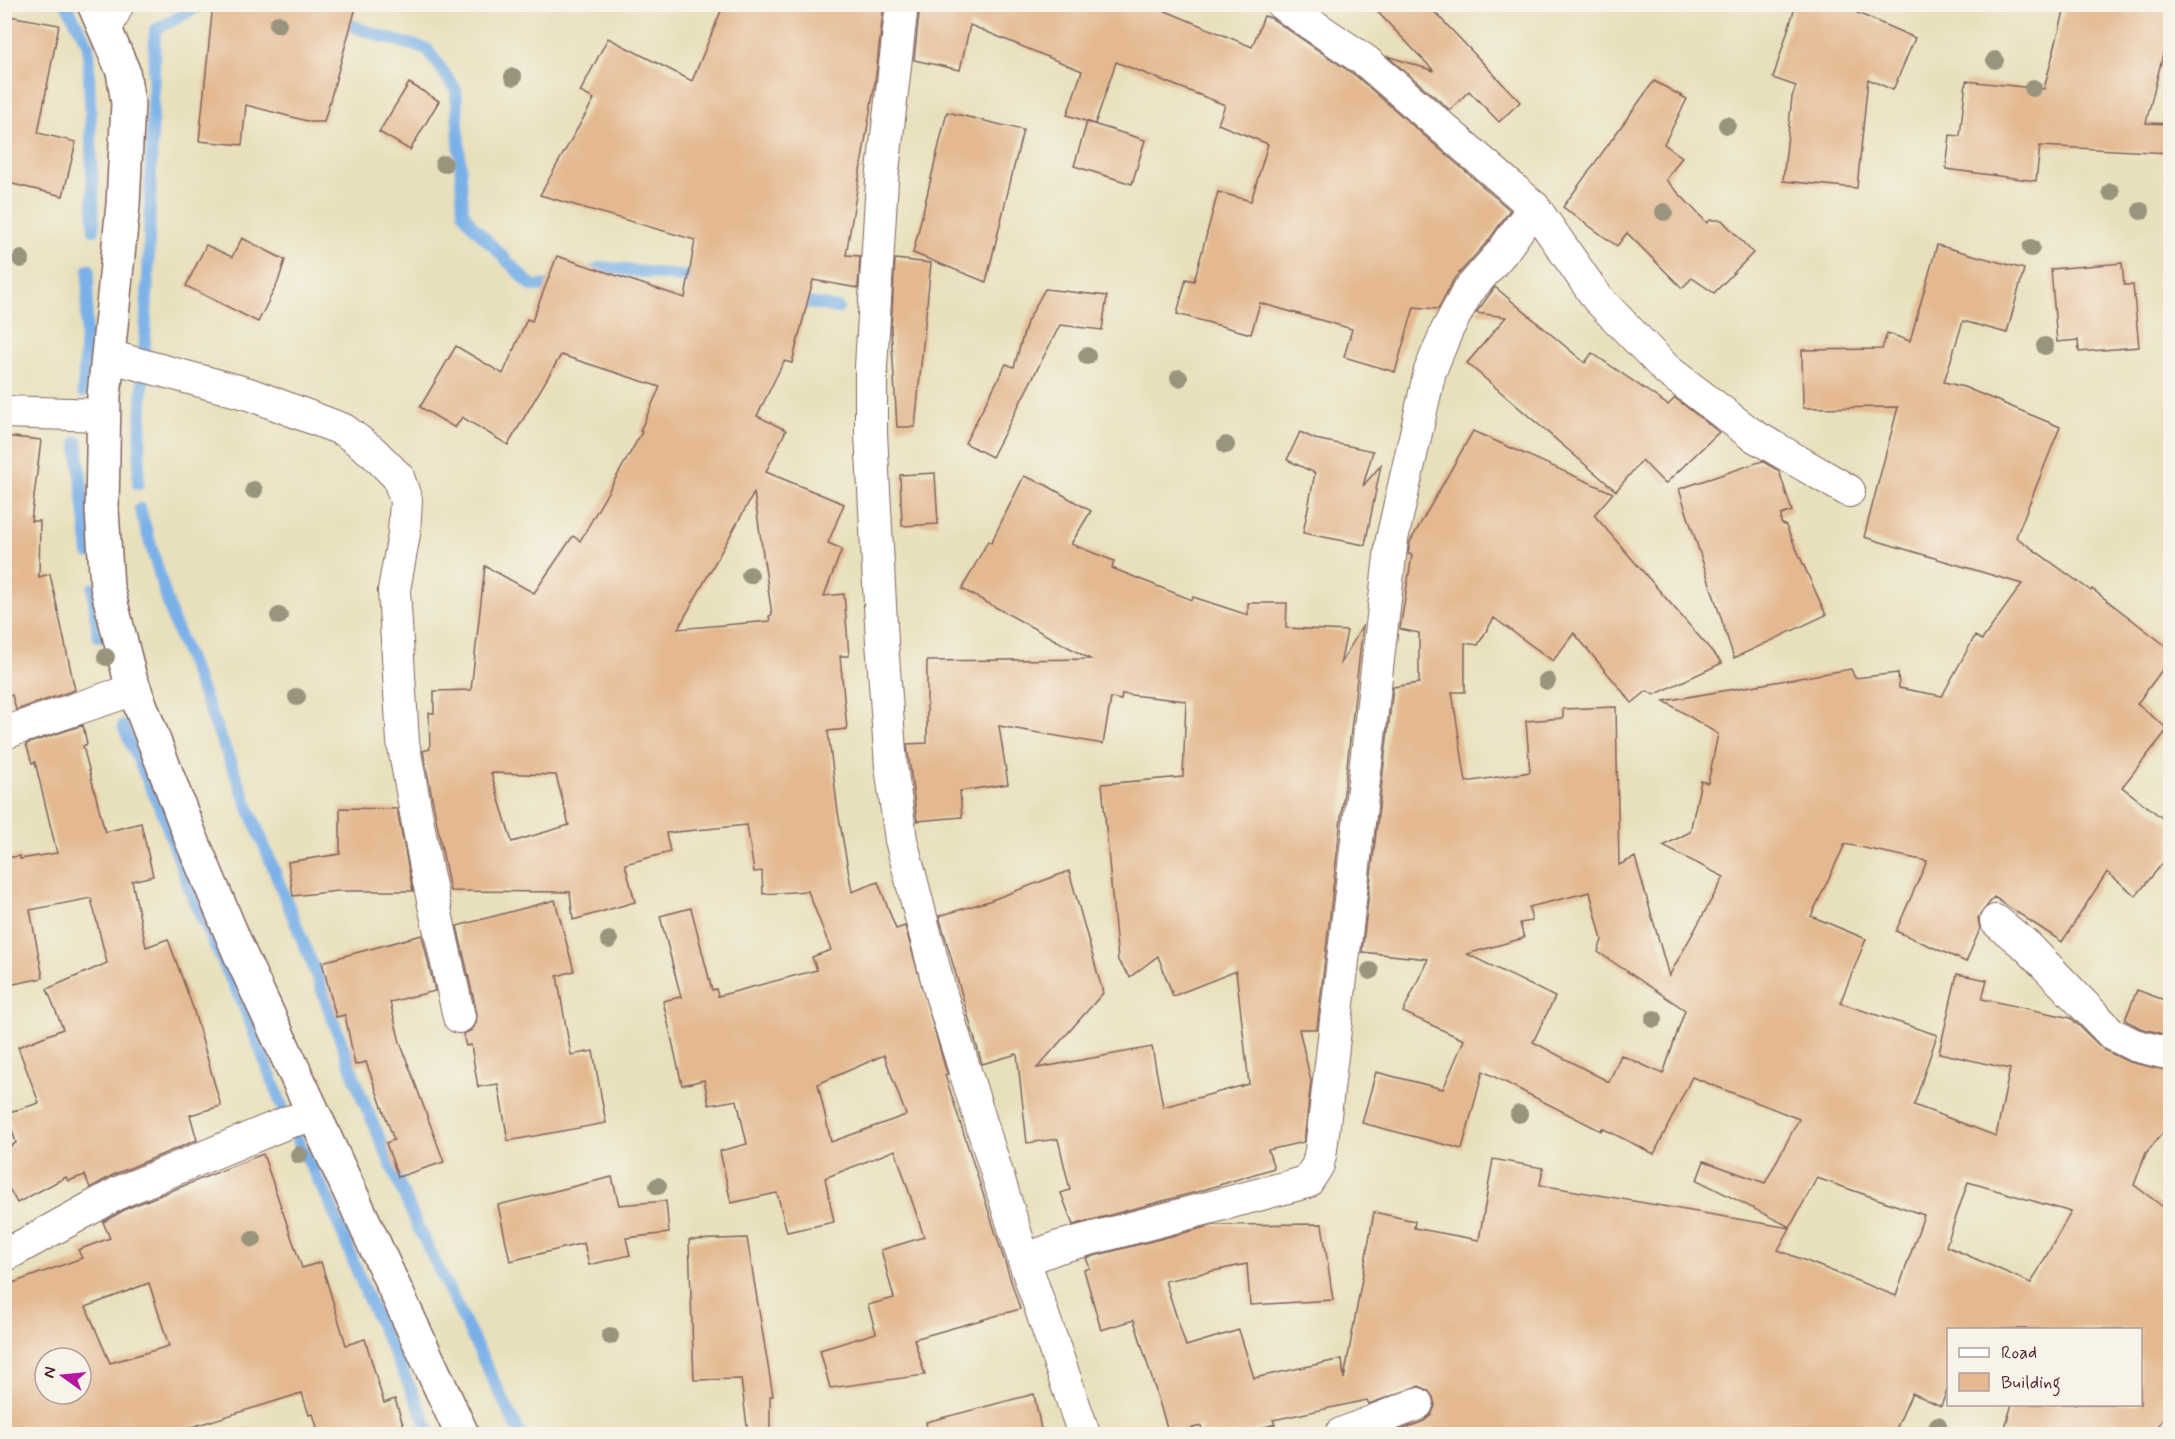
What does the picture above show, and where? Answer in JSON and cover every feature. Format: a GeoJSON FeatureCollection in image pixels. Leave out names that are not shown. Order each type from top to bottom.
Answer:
{"type":"FeatureCollection","features":[{"type":"Feature","properties":{"kind":"street"},"geometry":{"type":"LineString","coordinates":[[902,4],[882,180],[871,367],[878,573],[891,766],[901,840],[914,900],[1024,1260],[1084,1434]]}},
{"type":"Feature","properties":{"kind":"street"},"geometry":{"type":"LineString","coordinates":[[1282,4],[1367,62],[1534,207],[1598,299],[1667,370],[1751,434],[1848,491]]}},
{"type":"Feature","properties":{"kind":"street"},"geometry":{"type":"LineString","coordinates":[[106,13],[123,71],[128,103],[123,205],[104,415],[102,510],[107,587],[135,689],[191,838],[240,954],[462,1434]]}},
{"type":"Feature","properties":{"kind":"street"},"geometry":{"type":"LineString","coordinates":[[1024,1260],[1059,1247],[1263,1195],[1307,1182],[1314,1175],[1321,1150],[1392,539],[1430,371],[1447,330],[1468,291],[1503,251],[1534,207]]}},
{"type":"Feature","properties":{"kind":"street"},"geometry":{"type":"LineString","coordinates":[[108,356],[249,394],[344,430],[373,452],[398,477],[406,500],[404,534],[394,590],[404,742],[427,873],[459,1017]]}},
{"type":"Feature","properties":{"kind":"street"},"geometry":{"type":"LineString","coordinates":[[4,412],[104,415]]}},
{"type":"Feature","properties":{"kind":"street"},"geometry":{"type":"LineString","coordinates":[[4,733],[135,689]]}},
{"type":"Feature","properties":{"kind":"street"},"geometry":{"type":"LineString","coordinates":[[1996,921],[2028,947],[2112,1034],[2134,1045],[2170,1054]]}},
{"type":"Feature","properties":{"kind":"street"},"geometry":{"type":"LineString","coordinates":[[4,1256],[120,1192],[288,1122],[315,1115]]}},
{"type":"Feature","properties":{"kind":"street"},"geometry":{"type":"LineString","coordinates":[[1341,1434],[1417,1404]]}},
{"type":"Feature","properties":{"kind":"building"},"geometry":{"type":"Polygon","coordinates":[[[213,4],[357,4],[324,122],[311,122],[246,105],[242,145],[199,141],[213,4]]]}},
{"type":"Feature","properties":{"kind":"building"},"geometry":{"type":"Polygon","coordinates":[[[724,4],[884,4],[875,82],[846,255],[860,256],[858,288],[813,280],[792,363],[784,361],[757,416],[786,430],[766,472],[844,504],[828,543],[842,549],[824,596],[844,594],[849,656],[840,656],[847,729],[828,731],[838,812],[852,892],[878,882],[896,929],[905,926],[947,1074],[945,1075],[1020,1309],[914,1339],[925,1375],[830,1388],[820,1350],[876,1333],[868,1305],[894,1298],[881,1250],[924,1237],[895,1150],[825,1178],[834,1222],[787,1232],[777,1193],[731,1203],[720,1151],[747,1144],[737,1100],[709,1105],[704,1080],[682,1085],[663,1001],[681,997],[660,916],[691,908],[712,990],[716,989],[718,996],[817,970],[812,957],[831,950],[808,891],[763,894],[762,871],[754,872],[747,825],[666,833],[670,852],[625,864],[635,902],[573,920],[570,892],[450,891],[423,751],[430,749],[429,713],[434,713],[434,691],[471,690],[485,566],[534,593],[573,536],[580,541],[642,432],[640,431],[660,387],[561,355],[508,445],[462,417],[455,428],[420,407],[456,346],[503,374],[527,319],[532,321],[557,256],[685,298],[695,240],[540,195],[594,99],[580,92],[608,38],[692,81],[724,4]],[[754,493],[678,629],[770,621],[769,616],[772,615],[754,493]],[[491,773],[512,842],[569,825],[556,775],[491,773]],[[884,1055],[818,1084],[831,1142],[906,1115],[884,1055]]]}},
{"type":"Feature","properties":{"kind":"building"},"geometry":{"type":"Polygon","coordinates":[[[920,4],[1149,4],[1252,47],[1264,16],[1271,18],[1356,76],[1510,210],[1489,240],[1454,279],[1438,309],[1414,307],[1395,372],[1344,357],[1352,329],[1260,303],[1251,334],[1177,314],[1186,279],[1194,281],[1218,192],[1251,201],[1268,144],[1218,124],[1225,105],[1116,62],[1095,124],[1067,115],[1082,71],[970,25],[960,70],[914,60],[920,4]]]}},
{"type":"Feature","properties":{"kind":"building"},"geometry":{"type":"Polygon","coordinates":[[[1370,4],[1427,4],[1520,102],[1499,122],[1469,91],[1450,110],[1387,56],[1434,71],[1370,4]]]}},
{"type":"Feature","properties":{"kind":"building"},"geometry":{"type":"Polygon","coordinates":[[[1796,4],[1837,4],[1915,38],[1893,90],[1868,79],[1857,188],[1783,181],[1792,97],[1796,86],[1773,78],[1796,4]]]}},
{"type":"Feature","properties":{"kind":"building"},"geometry":{"type":"Polygon","coordinates":[[[2066,4],[2170,4],[2170,26],[2146,123],[2170,124],[2170,153],[2040,146],[2036,181],[1946,169],[1950,135],[1960,136],[1966,81],[2044,89],[2066,4]]]}},
{"type":"Feature","properties":{"kind":"building"},"geometry":{"type":"Polygon","coordinates":[[[4,15],[59,25],[38,133],[76,142],[63,196],[4,182],[4,15]]]}},
{"type":"Feature","properties":{"kind":"building"},"geometry":{"type":"Polygon","coordinates":[[[1654,81],[1687,99],[1664,144],[1682,157],[1666,180],[1707,223],[1710,220],[1722,220],[1753,253],[1714,293],[1692,278],[1682,288],[1627,233],[1617,246],[1563,207],[1654,81]]]}},
{"type":"Feature","properties":{"kind":"building"},"geometry":{"type":"Polygon","coordinates":[[[409,83],[439,101],[410,150],[379,132],[409,83]]]}},
{"type":"Feature","properties":{"kind":"building"},"geometry":{"type":"Polygon","coordinates":[[[947,112],[1023,130],[986,282],[913,253],[947,112]]]}},
{"type":"Feature","properties":{"kind":"building"},"geometry":{"type":"Polygon","coordinates":[[[1087,122],[1145,140],[1132,184],[1074,166],[1087,122]]]}},
{"type":"Feature","properties":{"kind":"building"},"geometry":{"type":"Polygon","coordinates":[[[242,238],[285,260],[278,282],[258,322],[186,286],[206,245],[232,257],[242,238]]]}},
{"type":"Feature","properties":{"kind":"building"},"geometry":{"type":"Polygon","coordinates":[[[1937,245],[2024,269],[2007,333],[1963,321],[1944,382],[1964,387],[2060,427],[2016,537],[2091,591],[2092,589],[2170,649],[2170,659],[2137,704],[2168,729],[2122,787],[2170,824],[2170,854],[2136,896],[2107,872],[2062,942],[1994,897],[1978,918],[1980,929],[1966,962],[1896,931],[1927,861],[1845,844],[1811,916],[1866,939],[1840,1003],[1937,1035],[1914,1105],[1996,1136],[2010,1069],[1939,1053],[1957,974],[1987,980],[1982,999],[2071,1018],[2104,1050],[2129,1062],[2170,1071],[2170,1124],[2146,1153],[2134,1185],[2170,1212],[2170,1406],[2154,1434],[2003,1434],[2011,1406],[2142,1406],[2142,1328],[1947,1328],[1947,1391],[1941,1406],[1912,1393],[1894,1434],[1389,1434],[1424,1421],[1431,1415],[1435,1406],[1433,1397],[1428,1390],[1419,1386],[1369,1404],[1367,1400],[1273,1420],[1275,1424],[1241,1434],[1204,1434],[1201,1426],[1169,1434],[1134,1320],[1101,1330],[1084,1270],[1090,1268],[1086,1258],[1214,1225],[1322,1224],[1333,1300],[1250,1305],[1247,1264],[1165,1281],[1186,1346],[1239,1330],[1254,1378],[1342,1359],[1344,1379],[1374,1212],[1415,1221],[1414,1228],[1479,1240],[1493,1159],[1543,1168],[1540,1185],[1790,1228],[1778,1250],[1896,1296],[1924,1215],[1817,1178],[1790,1227],[1697,1180],[1704,1161],[1765,1183],[1799,1119],[1692,1077],[1654,1154],[1602,1128],[1601,1131],[1483,1071],[1462,1149],[1362,1123],[1376,1072],[1443,1089],[1464,1040],[1403,1012],[1428,959],[1362,952],[1393,687],[1419,683],[1419,633],[1400,629],[1412,555],[1408,554],[1410,542],[1473,431],[1613,493],[1594,515],[1722,663],[1654,695],[1647,691],[1632,703],[1574,633],[1553,661],[1494,618],[1478,645],[1465,643],[1465,692],[1452,692],[1466,782],[1530,772],[1526,721],[1563,718],[1563,709],[1616,707],[1619,865],[1635,857],[1669,976],[1724,877],[1663,846],[1690,832],[1701,781],[1708,783],[1718,734],[1664,701],[1851,669],[1855,678],[1898,673],[1899,688],[1942,696],[1975,636],[1982,640],[2022,584],[1864,537],[1898,407],[1803,408],[1802,350],[1882,349],[1887,333],[1910,341],[1937,245]],[[1590,892],[1529,907],[1532,921],[1520,923],[1524,938],[1467,954],[1555,997],[1533,1042],[1609,1082],[1621,1055],[1663,1074],[1685,1010],[1598,952],[1602,940],[1590,892]],[[1968,1182],[1946,1246],[2031,1283],[2071,1212],[1968,1182]]]}},
{"type":"Feature","properties":{"kind":"building"},"geometry":{"type":"Polygon","coordinates":[[[895,259],[931,263],[915,427],[897,427],[891,328],[895,259]]]}},
{"type":"Feature","properties":{"kind":"building"},"geometry":{"type":"Polygon","coordinates":[[[2122,263],[2124,285],[2133,285],[2139,347],[2079,352],[2078,340],[2057,342],[2051,269],[2122,263]]]}},
{"type":"Feature","properties":{"kind":"building"},"geometry":{"type":"Polygon","coordinates":[[[1495,287],[1585,363],[1592,353],[1668,405],[1675,398],[1719,432],[1665,484],[1642,460],[1616,491],[1467,363],[1506,317],[1476,313],[1495,287]]]}},
{"type":"Feature","properties":{"kind":"building"},"geometry":{"type":"Polygon","coordinates":[[[1045,289],[1107,296],[1102,330],[1060,325],[992,457],[965,443],[1006,364],[1014,367],[1027,322],[1045,289]]]}},
{"type":"Feature","properties":{"kind":"building"},"geometry":{"type":"Polygon","coordinates":[[[1300,432],[1315,439],[1373,451],[1363,486],[1381,465],[1365,545],[1303,533],[1315,473],[1287,460],[1300,432]]]}},
{"type":"Feature","properties":{"kind":"building"},"geometry":{"type":"Polygon","coordinates":[[[4,436],[41,440],[31,521],[40,521],[39,577],[50,574],[75,690],[16,710],[12,695],[4,696],[4,436]]]}},
{"type":"Feature","properties":{"kind":"building"},"geometry":{"type":"Polygon","coordinates":[[[1762,461],[1779,471],[1792,511],[1781,515],[1781,523],[1786,526],[1826,615],[1734,658],[1679,489],[1762,461]]]}},
{"type":"Feature","properties":{"kind":"building"},"geometry":{"type":"Polygon","coordinates":[[[935,473],[938,524],[902,526],[900,475],[935,473]]]}},
{"type":"Feature","properties":{"kind":"building"},"geometry":{"type":"Polygon","coordinates":[[[1024,476],[1046,485],[1091,511],[1071,544],[1114,561],[1112,568],[1192,600],[1193,597],[1248,615],[1248,603],[1287,603],[1286,628],[1347,631],[1340,665],[1363,625],[1317,1029],[1299,1029],[1311,1081],[1304,1142],[1268,1150],[1274,1168],[1200,1191],[1073,1225],[1061,1193],[1070,1190],[1058,1139],[1027,1143],[1017,1054],[982,1064],[939,916],[989,901],[1069,871],[1103,993],[1037,1068],[1152,1047],[1163,1107],[1249,1084],[1236,971],[1173,996],[1158,956],[1130,977],[1118,961],[1102,784],[1183,777],[1186,701],[1122,694],[1121,700],[1111,698],[1103,744],[999,726],[1008,784],[960,791],[962,817],[917,821],[907,744],[927,743],[927,661],[1090,659],[962,589],[988,541],[991,543],[1024,476]]]}},
{"type":"Feature","properties":{"kind":"building"},"geometry":{"type":"Polygon","coordinates":[[[83,725],[87,744],[83,746],[105,832],[141,823],[153,876],[132,881],[146,947],[168,939],[193,1008],[221,1106],[190,1115],[197,1140],[113,1175],[90,1188],[85,1175],[68,1181],[66,1177],[17,1203],[4,1179],[4,1150],[16,1143],[7,1113],[39,1103],[18,1047],[63,1029],[47,989],[107,963],[91,898],[30,910],[43,978],[4,986],[4,858],[20,856],[20,859],[57,853],[35,762],[32,763],[26,744],[83,725]]]}},
{"type":"Feature","properties":{"kind":"building"},"geometry":{"type":"Polygon","coordinates":[[[340,808],[397,809],[413,891],[338,891],[293,896],[288,862],[340,854],[340,808]]]}},
{"type":"Feature","properties":{"kind":"building"},"geometry":{"type":"Polygon","coordinates":[[[555,900],[574,971],[557,976],[571,1055],[593,1051],[606,1123],[508,1141],[498,1084],[478,1087],[471,1045],[466,1046],[463,1034],[472,1030],[477,1014],[457,926],[555,900]]]}},
{"type":"Feature","properties":{"kind":"building"},"geometry":{"type":"Polygon","coordinates":[[[422,935],[435,991],[390,1002],[400,1042],[444,1162],[398,1177],[386,1143],[394,1140],[366,1062],[355,1065],[345,1015],[336,1017],[322,962],[422,935]]]}},
{"type":"Feature","properties":{"kind":"building"},"geometry":{"type":"Polygon","coordinates":[[[2137,990],[2170,1002],[2170,1036],[2140,1028],[2125,1020],[2137,990]]]}},
{"type":"Feature","properties":{"kind":"building"},"geometry":{"type":"Polygon","coordinates":[[[263,1154],[302,1268],[321,1262],[346,1345],[365,1339],[384,1403],[395,1399],[406,1434],[308,1434],[307,1431],[317,1427],[313,1414],[309,1415],[302,1393],[169,1434],[4,1434],[4,1286],[82,1258],[78,1250],[110,1238],[103,1222],[128,1208],[263,1154]],[[149,1283],[86,1307],[110,1363],[169,1346],[149,1283]]]}},
{"type":"Feature","properties":{"kind":"building"},"geometry":{"type":"Polygon","coordinates":[[[612,1177],[619,1205],[666,1201],[669,1233],[626,1238],[630,1255],[589,1265],[584,1243],[510,1261],[498,1205],[612,1177]]]}},
{"type":"Feature","properties":{"kind":"building"},"geometry":{"type":"Polygon","coordinates":[[[747,1238],[773,1396],[770,1396],[770,1434],[748,1434],[741,1379],[694,1380],[689,1240],[747,1238]]]}},
{"type":"Feature","properties":{"kind":"building"},"geometry":{"type":"Polygon","coordinates":[[[1034,1394],[1042,1434],[928,1434],[926,1422],[1034,1394]]]}},
{"type":"Feature","properties":{"kind":"waterway"},"geometry":{"type":"LineString","coordinates":[[66,4],[88,45],[94,230]]}},
{"type":"Feature","properties":{"kind":"waterway"},"geometry":{"type":"LineString","coordinates":[[138,484],[148,275],[155,30],[203,4]]}},
{"type":"Feature","properties":{"kind":"waterway"},"geometry":{"type":"LineString","coordinates":[[337,20],[383,37],[427,49],[456,90],[463,212],[472,225],[532,286],[560,285]]}},
{"type":"Feature","properties":{"kind":"waterway"},"geometry":{"type":"LineString","coordinates":[[584,275],[602,267],[702,279]]}},
{"type":"Feature","properties":{"kind":"waterway"},"geometry":{"type":"LineString","coordinates":[[83,392],[89,269]]}},
{"type":"Feature","properties":{"kind":"waterway"},"geometry":{"type":"LineString","coordinates":[[792,300],[838,308]]}},
{"type":"Feature","properties":{"kind":"waterway"},"geometry":{"type":"LineString","coordinates":[[77,442],[89,553]]}},
{"type":"Feature","properties":{"kind":"waterway"},"geometry":{"type":"LineString","coordinates":[[141,512],[140,509],[173,620],[312,964],[363,1100],[417,1225],[520,1434]]}},
{"type":"Feature","properties":{"kind":"waterway"},"geometry":{"type":"LineString","coordinates":[[93,588],[98,637]]}},
{"type":"Feature","properties":{"kind":"waterway"},"geometry":{"type":"LineString","coordinates":[[123,726],[164,817],[193,899],[245,1009],[288,1122],[330,1203],[369,1301],[432,1434]]}}]}
